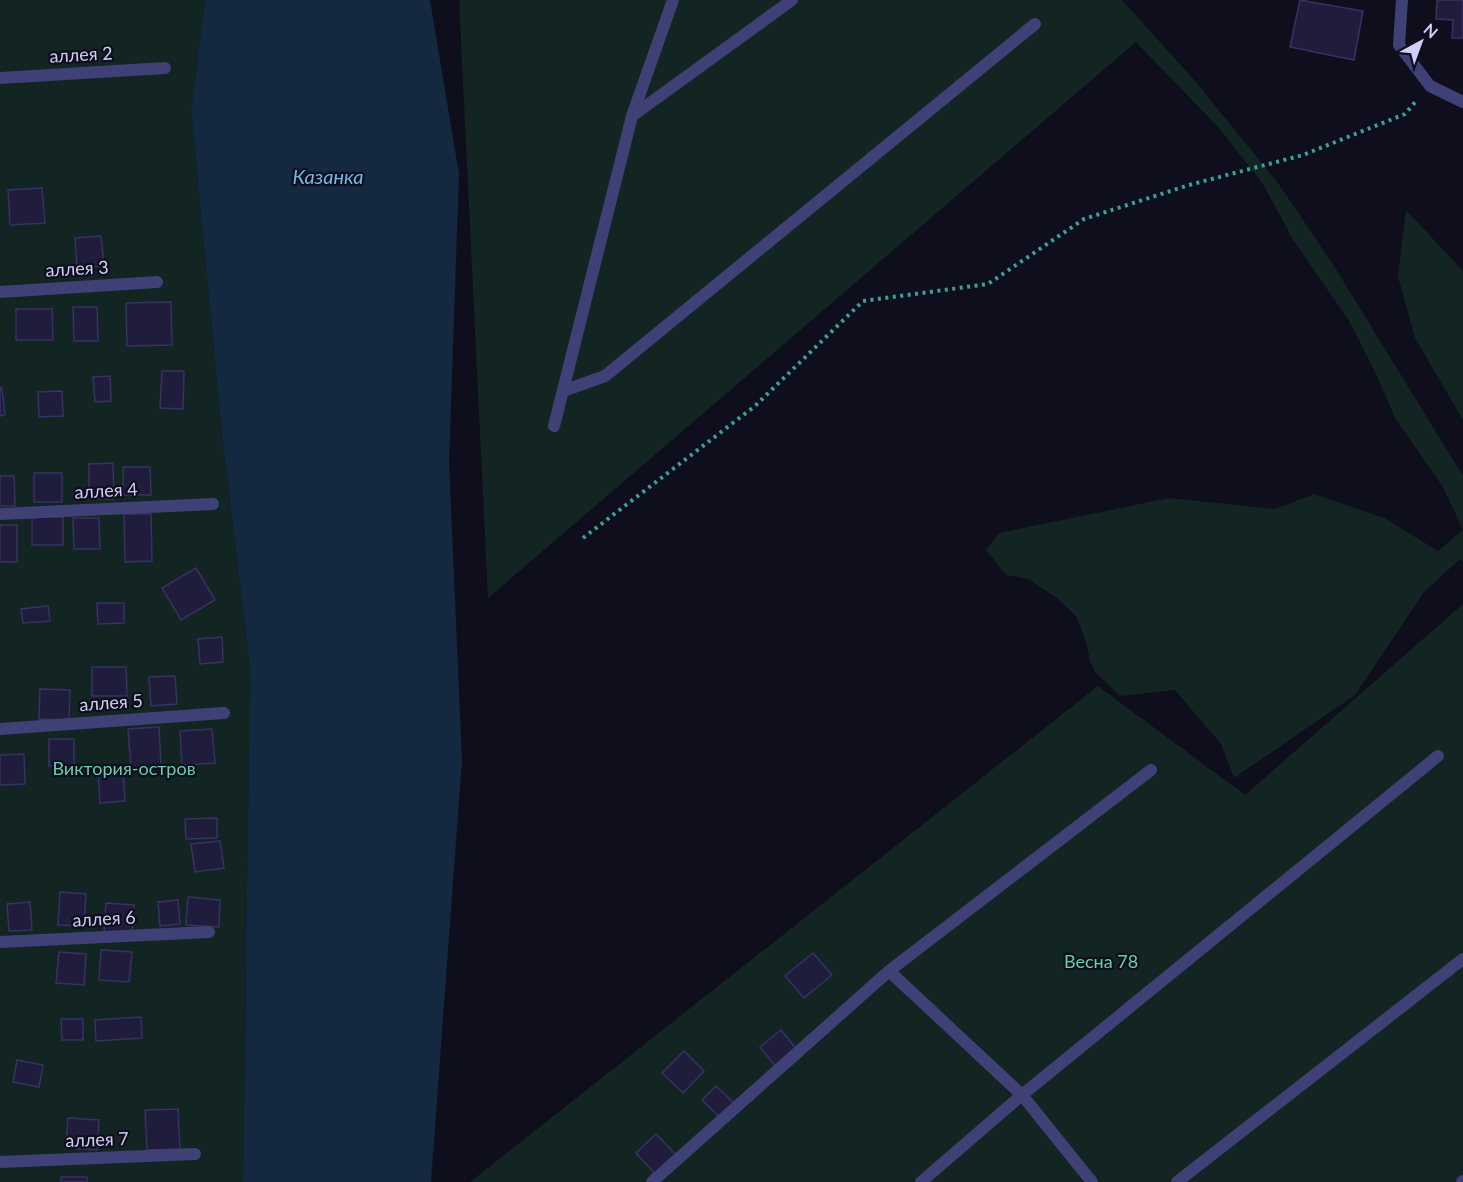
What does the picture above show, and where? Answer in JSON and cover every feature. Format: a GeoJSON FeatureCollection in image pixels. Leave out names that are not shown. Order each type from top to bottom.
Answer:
{"type":"FeatureCollection","features":[{"type":"Feature","properties":{"kind":"street"},"geometry":{"type":"LineString","coordinates":[[554,426],[632,116],[673,0]]}},
{"type":"Feature","properties":{"kind":"street"},"geometry":{"type":"LineString","coordinates":[[632,116],[792,0]]}},
{"type":"Feature","properties":{"kind":"street"},"geometry":{"type":"LineString","coordinates":[[1402,0],[1399,45],[1430,86],[1463,102]]}},
{"type":"Feature","properties":{"kind":"street"},"geometry":{"type":"LineString","coordinates":[[563,391],[605,376],[1035,24]]}},
{"type":"Feature","properties":{"kind":"street","name":"аллея 2"},"geometry":{"type":"LineString","coordinates":[[0,78],[165,68]]}},
{"type":"Feature","properties":{"kind":"street","name":"аллея 3"},"geometry":{"type":"LineString","coordinates":[[0,292],[157,282]]}},
{"type":"Feature","properties":{"kind":"street","name":"аллея 4"},"geometry":{"type":"LineString","coordinates":[[0,514],[213,504]]}},
{"type":"Feature","properties":{"kind":"street","name":"аллея 5"},"geometry":{"type":"LineString","coordinates":[[0,729],[224,713]]}},
{"type":"Feature","properties":{"kind":"street"},"geometry":{"type":"LineString","coordinates":[[921,1182],[1022,1095],[1438,756]]}},
{"type":"Feature","properties":{"kind":"street"},"geometry":{"type":"LineString","coordinates":[[652,1182],[889,971],[1151,771]]}},
{"type":"Feature","properties":{"kind":"street","name":"аллея 6"},"geometry":{"type":"LineString","coordinates":[[0,942],[209,932]]}},
{"type":"Feature","properties":{"kind":"street"},"geometry":{"type":"LineString","coordinates":[[1177,1182],[1463,959]]}},
{"type":"Feature","properties":{"kind":"street"},"geometry":{"type":"LineString","coordinates":[[889,971],[1022,1095],[1092,1182]]}},
{"type":"Feature","properties":{"kind":"street","name":"аллея 7"},"geometry":{"type":"LineString","coordinates":[[0,1162],[195,1154]]}},
{"type":"Feature","properties":{"kind":"path"},"geometry":{"type":"LineString","coordinates":[[583,538],[755,406],[863,301],[988,284],[1084,219],[1189,185],[1303,155],[1405,114],[1430,86]]}},
{"type":"Feature","properties":{"kind":"green space","name":"Виктория-остров"},"geometry":{"type":"Polygon","coordinates":[[[0,0],[205,0],[191,110],[221,426],[250,669],[243,1182],[0,1182],[0,0]]]}},
{"type":"Feature","properties":{"kind":"green space"},"geometry":{"type":"Polygon","coordinates":[[[459,0],[1122,0],[1195,81],[1278,183],[1334,266],[1463,476],[1463,530],[1443,487],[1395,418],[1349,321],[1292,238],[1263,184],[1219,128],[1136,42],[488,598],[459,0]]]}},
{"type":"Feature","properties":{"kind":"green space"},"geometry":{"type":"Polygon","coordinates":[[[1406,210],[1463,271],[1463,420],[1415,338],[1398,277],[1406,210]]]}},
{"type":"Feature","properties":{"kind":"green space"},"geometry":{"type":"Polygon","coordinates":[[[1314,494],[1384,518],[1438,551],[1463,530],[1463,562],[1460,559],[1424,592],[1355,695],[1234,778],[1221,744],[1175,690],[1120,696],[1096,673],[1076,616],[1057,598],[1028,579],[1006,575],[986,550],[999,533],[1169,498],[1275,509],[1314,494]]]}},
{"type":"Feature","properties":{"kind":"green space","name":"Весна 78"},"geometry":{"type":"Polygon","coordinates":[[[1463,604],[1463,1182],[470,1182],[1098,686],[1245,795],[1463,604]]]}},
{"type":"Feature","properties":{"kind":"water","name":"Казанка"},"geometry":{"type":"Polygon","coordinates":[[[205,0],[430,0],[459,174],[449,462],[462,760],[431,1182],[243,1182],[250,669],[221,426],[191,110],[205,0]]]}},
{"type":"Feature","properties":{"kind":"building"},"geometry":{"type":"Polygon","coordinates":[[[1300,0],[1363,11],[1354,60],[1290,47],[1300,0]]]}},
{"type":"Feature","properties":{"kind":"building"},"geometry":{"type":"Polygon","coordinates":[[[1437,0],[1463,0],[1463,38],[1452,38],[1453,20],[1436,19],[1437,0]]]}},
{"type":"Feature","properties":{"kind":"building"},"geometry":{"type":"Polygon","coordinates":[[[42,188],[45,223],[10,225],[8,190],[42,188]]]}},
{"type":"Feature","properties":{"kind":"building"},"geometry":{"type":"Polygon","coordinates":[[[101,236],[104,266],[77,268],[75,238],[101,236]]]}},
{"type":"Feature","properties":{"kind":"building"},"geometry":{"type":"Polygon","coordinates":[[[171,302],[172,345],[127,346],[126,303],[171,302]]]}},
{"type":"Feature","properties":{"kind":"building"},"geometry":{"type":"Polygon","coordinates":[[[73,307],[97,307],[98,341],[74,341],[73,307]]]}},
{"type":"Feature","properties":{"kind":"building"},"geometry":{"type":"Polygon","coordinates":[[[16,309],[52,309],[53,340],[16,340],[16,309]]]}},
{"type":"Feature","properties":{"kind":"building"},"geometry":{"type":"Polygon","coordinates":[[[162,371],[184,371],[183,409],[160,408],[162,371]]]}},
{"type":"Feature","properties":{"kind":"building"},"geometry":{"type":"Polygon","coordinates":[[[110,376],[111,401],[95,402],[93,377],[110,376]]]}},
{"type":"Feature","properties":{"kind":"building"},"geometry":{"type":"Polygon","coordinates":[[[0,388],[2,388],[5,415],[0,416],[0,388]]]}},
{"type":"Feature","properties":{"kind":"building"},"geometry":{"type":"Polygon","coordinates":[[[62,391],[63,416],[39,417],[38,392],[62,391]]]}},
{"type":"Feature","properties":{"kind":"building"},"geometry":{"type":"Polygon","coordinates":[[[113,463],[114,499],[89,499],[89,464],[113,463]]]}},
{"type":"Feature","properties":{"kind":"building"},"geometry":{"type":"Polygon","coordinates":[[[123,467],[150,467],[151,495],[123,495],[123,467]]]}},
{"type":"Feature","properties":{"kind":"building"},"geometry":{"type":"Polygon","coordinates":[[[34,473],[62,473],[62,502],[34,502],[34,473]]]}},
{"type":"Feature","properties":{"kind":"building"},"geometry":{"type":"Polygon","coordinates":[[[0,476],[14,476],[15,506],[0,506],[0,476]]]}},
{"type":"Feature","properties":{"kind":"building"},"geometry":{"type":"Polygon","coordinates":[[[124,514],[151,514],[152,561],[125,562],[124,514]]]}},
{"type":"Feature","properties":{"kind":"building"},"geometry":{"type":"Polygon","coordinates":[[[32,517],[63,517],[63,545],[32,545],[32,517]]]}},
{"type":"Feature","properties":{"kind":"building"},"geometry":{"type":"Polygon","coordinates":[[[73,518],[99,518],[100,549],[74,549],[73,518]]]}},
{"type":"Feature","properties":{"kind":"building"},"geometry":{"type":"Polygon","coordinates":[[[0,525],[17,525],[17,562],[0,562],[0,525]]]}},
{"type":"Feature","properties":{"kind":"building"},"geometry":{"type":"Polygon","coordinates":[[[196,568],[215,600],[181,620],[162,588],[196,568]]]}},
{"type":"Feature","properties":{"kind":"building"},"geometry":{"type":"Polygon","coordinates":[[[97,603],[124,603],[124,623],[98,624],[97,603]]]}},
{"type":"Feature","properties":{"kind":"building"},"geometry":{"type":"Polygon","coordinates":[[[48,606],[50,621],[23,623],[21,609],[48,606]]]}},
{"type":"Feature","properties":{"kind":"building"},"geometry":{"type":"Polygon","coordinates":[[[222,637],[223,662],[200,664],[198,639],[222,637]]]}},
{"type":"Feature","properties":{"kind":"building"},"geometry":{"type":"Polygon","coordinates":[[[92,667],[126,667],[127,696],[92,696],[92,667]]]}},
{"type":"Feature","properties":{"kind":"building"},"geometry":{"type":"Polygon","coordinates":[[[175,676],[177,704],[151,706],[149,677],[175,676]]]}},
{"type":"Feature","properties":{"kind":"building"},"geometry":{"type":"Polygon","coordinates":[[[40,689],[70,690],[69,720],[39,719],[40,689]]]}},
{"type":"Feature","properties":{"kind":"building"},"geometry":{"type":"Polygon","coordinates":[[[159,727],[161,766],[131,768],[128,729],[159,727]]]}},
{"type":"Feature","properties":{"kind":"building"},"geometry":{"type":"Polygon","coordinates":[[[212,729],[215,763],[182,765],[180,731],[212,729]]]}},
{"type":"Feature","properties":{"kind":"building"},"geometry":{"type":"Polygon","coordinates":[[[49,739],[74,739],[74,767],[49,766],[49,739]]]}},
{"type":"Feature","properties":{"kind":"building"},"geometry":{"type":"Polygon","coordinates":[[[24,754],[25,784],[0,785],[0,755],[24,754]]]}},
{"type":"Feature","properties":{"kind":"building"},"geometry":{"type":"Polygon","coordinates":[[[123,770],[125,801],[100,803],[98,772],[123,770]]]}},
{"type":"Feature","properties":{"kind":"building"},"geometry":{"type":"Polygon","coordinates":[[[217,818],[217,838],[186,839],[185,819],[217,818]]]}},
{"type":"Feature","properties":{"kind":"building"},"geometry":{"type":"Polygon","coordinates":[[[220,841],[224,868],[195,872],[191,844],[220,841]]]}},
{"type":"Feature","properties":{"kind":"building"},"geometry":{"type":"Polygon","coordinates":[[[60,892],[86,894],[84,926],[58,925],[60,892]]]}},
{"type":"Feature","properties":{"kind":"building"},"geometry":{"type":"Polygon","coordinates":[[[188,897],[220,900],[219,927],[186,925],[188,897]]]}},
{"type":"Feature","properties":{"kind":"building"},"geometry":{"type":"Polygon","coordinates":[[[178,900],[180,924],[160,926],[158,902],[178,900]]]}},
{"type":"Feature","properties":{"kind":"building"},"geometry":{"type":"Polygon","coordinates":[[[30,902],[32,930],[9,931],[7,904],[30,902]]]}},
{"type":"Feature","properties":{"kind":"building"},"geometry":{"type":"Polygon","coordinates":[[[106,903],[134,905],[132,934],[104,932],[106,903]]]}},
{"type":"Feature","properties":{"kind":"building"},"geometry":{"type":"Polygon","coordinates":[[[101,950],[132,952],[129,982],[99,980],[101,950]]]}},
{"type":"Feature","properties":{"kind":"building"},"geometry":{"type":"Polygon","coordinates":[[[59,952],[86,954],[84,985],[56,983],[59,952]]]}},
{"type":"Feature","properties":{"kind":"building"},"geometry":{"type":"Polygon","coordinates":[[[813,953],[832,975],[804,998],[785,976],[813,953]]]}},
{"type":"Feature","properties":{"kind":"building"},"geometry":{"type":"Polygon","coordinates":[[[141,1017],[142,1038],[96,1041],[95,1020],[141,1017]]]}},
{"type":"Feature","properties":{"kind":"building"},"geometry":{"type":"Polygon","coordinates":[[[61,1019],[83,1019],[83,1040],[62,1040],[61,1019]]]}},
{"type":"Feature","properties":{"kind":"building"},"geometry":{"type":"Polygon","coordinates":[[[781,1030],[802,1056],[781,1073],[760,1047],[781,1030]]]}},
{"type":"Feature","properties":{"kind":"building"},"geometry":{"type":"Polygon","coordinates":[[[684,1051],[704,1071],[683,1093],[662,1073],[684,1051]]]}},
{"type":"Feature","properties":{"kind":"building"},"geometry":{"type":"Polygon","coordinates":[[[17,1060],[43,1065],[39,1087],[13,1082],[17,1060]]]}},
{"type":"Feature","properties":{"kind":"building"},"geometry":{"type":"Polygon","coordinates":[[[716,1086],[736,1105],[722,1119],[702,1100],[716,1086]]]}},
{"type":"Feature","properties":{"kind":"building"},"geometry":{"type":"Polygon","coordinates":[[[178,1109],[180,1149],[147,1150],[145,1110],[178,1109]]]}},
{"type":"Feature","properties":{"kind":"building"},"geometry":{"type":"Polygon","coordinates":[[[68,1118],[99,1120],[97,1150],[66,1148],[68,1118]]]}},
{"type":"Feature","properties":{"kind":"building"},"geometry":{"type":"Polygon","coordinates":[[[656,1134],[677,1156],[657,1176],[636,1153],[656,1134]]]}},
{"type":"Feature","properties":{"kind":"building"},"geometry":{"type":"Polygon","coordinates":[[[61,1177],[87,1177],[87,1182],[61,1182],[61,1177]]]}}]}
